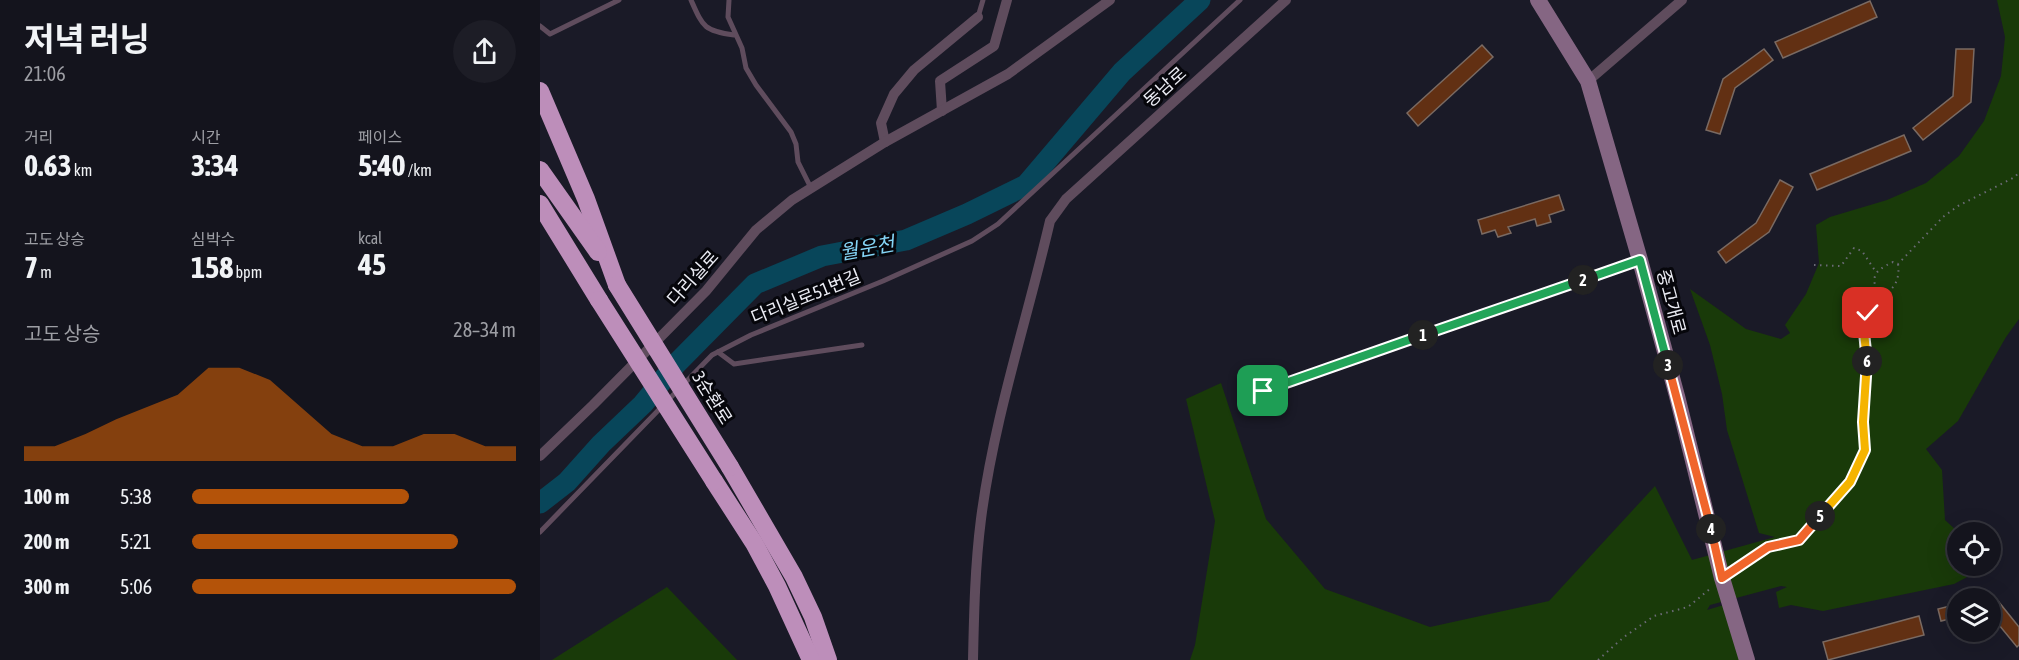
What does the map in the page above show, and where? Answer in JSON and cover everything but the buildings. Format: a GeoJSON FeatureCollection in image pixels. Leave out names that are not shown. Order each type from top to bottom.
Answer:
{"type":"FeatureCollection","features":[{"type":"Feature","properties":{"kind":"highway"},"geometry":{"type":"LineString","coordinates":[[540,91],[586,199],[617,285]]}},
{"type":"Feature","properties":{"kind":"highway","name":"3순환로"},"geometry":{"type":"LineString","coordinates":[[540,170],[587,235],[730,467],[794,577],[813,617],[828,660]]}},
{"type":"Feature","properties":{"kind":"highway"},"geometry":{"type":"LineString","coordinates":[[540,204],[754,543],[812,660]]}},
{"type":"Feature","properties":{"kind":"highway"},"geometry":{"type":"LineString","coordinates":[[540,222],[599,300]]}},
{"type":"Feature","properties":{"kind":"street"},"geometry":{"type":"LineString","coordinates":[[942,111],[940,81],[994,46],[1007,0]]}},
{"type":"Feature","properties":{"kind":"street","name":"다리실로"},"geometry":{"type":"LineString","coordinates":[[540,456],[706,291],[756,230],[792,200],[885,142],[1008,74],[1110,0]]}},
{"type":"Feature","properties":{"kind":"street","name":"동남로"},"geometry":{"type":"LineString","coordinates":[[973,660],[976,570],[981,518],[1008,383],[1050,221],[1066,200],[1286,0]]}},
{"type":"Feature","properties":{"kind":"street","name":"중고개로"},"geometry":{"type":"LineString","coordinates":[[1538,0],[1588,81],[1640,260],[1680,407],[1722,578],[1747,660]]}},
{"type":"Feature","properties":{"kind":"street"},"geometry":{"type":"LineString","coordinates":[[1588,81],[1682,0]]}},
{"type":"Feature","properties":{"kind":"street"},"geometry":{"type":"LineString","coordinates":[[885,142],[881,123],[894,94],[914,70],[978,17]]}},
{"type":"Feature","properties":{"kind":"street"},"geometry":{"type":"LineString","coordinates":[[1263,391],[1640,260]]}},
{"type":"Feature","properties":{"kind":"lane"},"geometry":{"type":"LineString","coordinates":[[540,26],[550,34],[620,0]]}},
{"type":"Feature","properties":{"kind":"lane"},"geometry":{"type":"LineString","coordinates":[[691,0],[706,27],[715,32],[734,34]]}},
{"type":"Feature","properties":{"kind":"lane"},"geometry":{"type":"LineString","coordinates":[[729,0],[728,17],[742,48],[746,68],[790,132],[796,144],[798,162],[811,188]]}},
{"type":"Feature","properties":{"kind":"lane"},"geometry":{"type":"LineString","coordinates":[[978,17],[983,0]]}},
{"type":"Feature","properties":{"kind":"lane","name":"다리실로51번길"},"geometry":{"type":"LineString","coordinates":[[540,532],[712,355],[751,335],[972,241],[998,224],[1240,0]]}},
{"type":"Feature","properties":{"kind":"lane"},"geometry":{"type":"LineString","coordinates":[[718,352],[734,364],[862,345]]}},
{"type":"Feature","properties":{"kind":"path"},"geometry":{"type":"LineString","coordinates":[[1898,264],[1943,217],[1958,206],[2015,177],[2019,172]]}},
{"type":"Feature","properties":{"kind":"path"},"geometry":{"type":"LineString","coordinates":[[1814,265],[1840,266],[1854,248],[1863,251],[1876,272]]}},
{"type":"Feature","properties":{"kind":"path"},"geometry":{"type":"LineString","coordinates":[[1893,262],[1898,264],[1897,283],[1888,294],[1879,296],[1874,276],[1878,268],[1893,262]]}},
{"type":"Feature","properties":{"kind":"path"},"geometry":{"type":"LineString","coordinates":[[1598,660],[1624,637],[1654,616],[1688,607],[1722,578],[1768,547],[1799,540],[1850,482],[1865,450],[1863,422],[1867,362],[1863,323],[1868,313],[1870,298],[1877,291]]}},
{"type":"Feature","properties":{"kind":"green space"},"geometry":{"type":"Polygon","coordinates":[[[1997,0],[2019,0],[2019,319],[2006,337],[1958,421],[1926,449],[1942,470],[1945,520],[1947,522],[1947,576],[1969,576],[1954,584],[1823,611],[1791,605],[1779,608],[1776,592],[1787,587],[1781,586],[1710,605],[1707,610],[1727,604],[1740,660],[1190,660],[1195,645],[1215,521],[1186,399],[1221,383],[1266,519],[1325,589],[1430,627],[1549,601],[1655,486],[1692,560],[1775,537],[1759,533],[1727,430],[1722,394],[1710,345],[1690,289],[1746,329],[1781,339],[1790,333],[1785,325],[1806,294],[1819,263],[1816,225],[1830,217],[1887,200],[1926,183],[1959,156],[1984,121],[2001,76],[2005,37],[1997,0]]]}},
{"type":"Feature","properties":{"kind":"green space"},"geometry":{"type":"Polygon","coordinates":[[[667,587],[737,660],[552,660],[667,587]]]}},
{"type":"Feature","properties":{"kind":"waterway","name":"월운천"},"geometry":{"type":"LineString","coordinates":[[540,503],[567,482],[601,444],[643,404],[676,364],[755,284],[822,256],[906,240],[1026,185],[1122,72],[1200,0]]}},
{"type":"Feature","properties":{"kind":"route"},"geometry":{"type":"LineString","coordinates":[[1263,391],[1640,260],[1677,396],[1722,578],[1768,547],[1799,540],[1850,482],[1865,450],[1863,422],[1867,362],[1863,323],[1868,313]]}}]}
